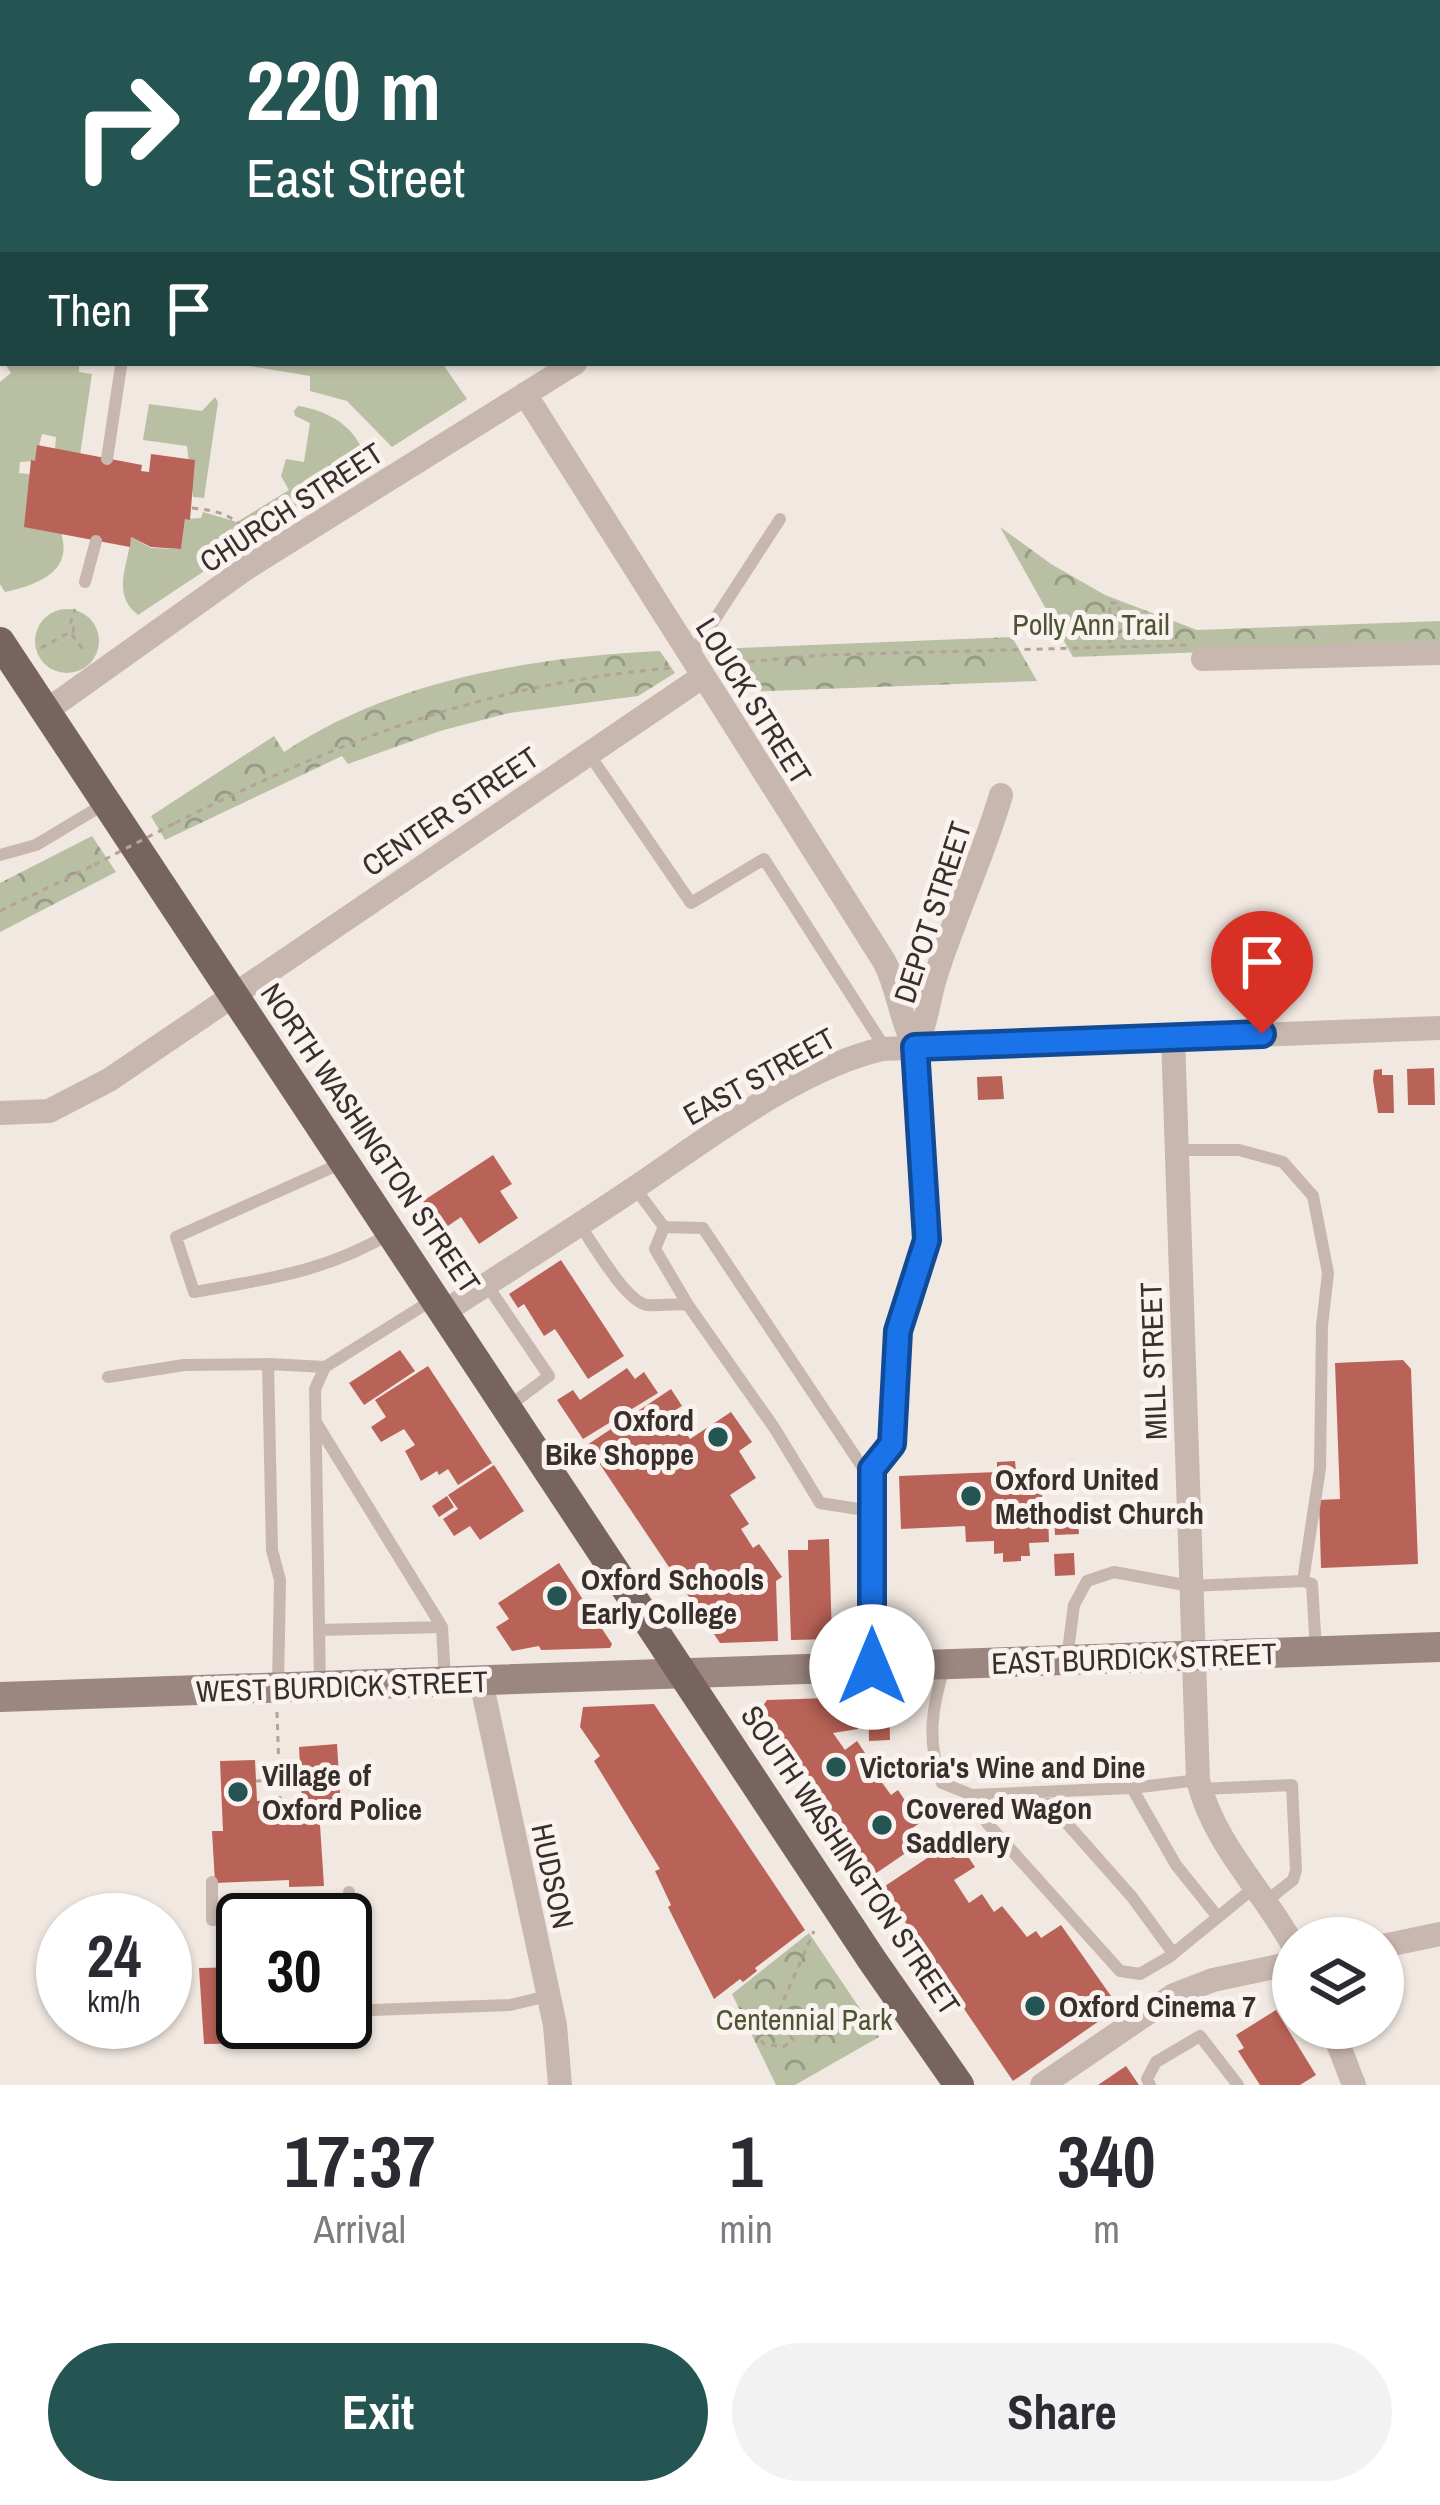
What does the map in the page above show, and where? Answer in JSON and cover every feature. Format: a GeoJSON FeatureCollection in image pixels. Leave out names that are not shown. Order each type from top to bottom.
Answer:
{"type":"FeatureCollection","features":[{"type":"Feature","properties":{"kind":"main road","name":"NORTH WASHINGTON STREET"},"geometry":{"type":"LineString","coordinates":[[0,642],[685,1674]]}},
{"type":"Feature","properties":{"kind":"main road","name":"EAST BURDICK STREET"},"geometry":{"type":"LineString","coordinates":[[685,1674],[1440,1647]]}},
{"type":"Feature","properties":{"kind":"main road","name":"WEST BURDICK STREET"},"geometry":{"type":"LineString","coordinates":[[0,1697],[685,1674]]}},
{"type":"Feature","properties":{"kind":"main road","name":"SOUTH WASHINGTON STREET"},"geometry":{"type":"LineString","coordinates":[[685,1674],[959,2085]]}},
{"type":"Feature","properties":{"kind":"street","name":"CHURCH STREET"},"geometry":{"type":"LineString","coordinates":[[46,712],[248,567],[569,366]]}},
{"type":"Feature","properties":{"kind":"street","name":"LOUCK STREET"},"geometry":{"type":"LineString","coordinates":[[525,394],[884,961],[896,983],[906,1031],[915,1047]]}},
{"type":"Feature","properties":{"kind":"street"},"geometry":{"type":"LineString","coordinates":[[1201,652],[1440,653]]}},
{"type":"Feature","properties":{"kind":"street","name":"CENTER STREET"},"geometry":{"type":"LineString","coordinates":[[0,1113],[49,1111],[109,1080],[589,754],[696,667]]}},
{"type":"Feature","properties":{"kind":"street","name":"DEPOT STREET"},"geometry":{"type":"LineString","coordinates":[[915,1047],[929,1018],[934,980],[981,862],[1001,795]]}},
{"type":"Feature","properties":{"kind":"street","name":"EAST STREET"},"geometry":{"type":"LineString","coordinates":[[440,1306],[487,1284],[677,1157],[817,1072],[854,1055],[885,1048],[1440,1028]]}},
{"type":"Feature","properties":{"kind":"street","name":"MILL STREET"},"geometry":{"type":"LineString","coordinates":[[1173,1036],[1199,1784],[1222,1842],[1275,1917]]}},
{"type":"Feature","properties":{"kind":"street"},"geometry":{"type":"LineString","coordinates":[[872,1667],[872,1469],[892,1444],[898,1331],[927,1240],[915,1047]]}},
{"type":"Feature","properties":{"kind":"street","name":"HUDSON"},"geometry":{"type":"LineString","coordinates":[[481,1681],[558,2045],[560,2085]]}},
{"type":"Feature","properties":{"kind":"street"},"geometry":{"type":"LineString","coordinates":[[1404,1942],[1440,1934]]}},
{"type":"Feature","properties":{"kind":"street"},"geometry":{"type":"LineString","coordinates":[[1042,2085],[1150,2009],[1187,1989],[1272,1969]]}},
{"type":"Feature","properties":{"kind":"street"},"geometry":{"type":"LineString","coordinates":[[1341,2049],[1354,2085]]}},
{"type":"Feature","properties":{"kind":"lane"},"geometry":{"type":"LineString","coordinates":[[107,459],[121,366]]}},
{"type":"Feature","properties":{"kind":"lane"},"geometry":{"type":"LineString","coordinates":[[696,667],[780,519]]}},
{"type":"Feature","properties":{"kind":"lane"},"geometry":{"type":"LineString","coordinates":[[85,582],[96,541]]}},
{"type":"Feature","properties":{"kind":"lane"},"geometry":{"type":"LineString","coordinates":[[589,754],[692,903],[764,859],[885,1048]]}},
{"type":"Feature","properties":{"kind":"lane"},"geometry":{"type":"LineString","coordinates":[[0,855],[36,845],[106,803]]}},
{"type":"Feature","properties":{"kind":"lane"},"geometry":{"type":"LineString","coordinates":[[1177,1150],[1239,1150],[1283,1162],[1312,1196],[1328,1273],[1322,1326],[1320,1468],[1304,1581]]}},
{"type":"Feature","properties":{"kind":"lane"},"geometry":{"type":"LineString","coordinates":[[344,1162],[176,1238],[194,1292],[313,1269],[349,1258],[392,1233]]}},
{"type":"Feature","properties":{"kind":"lane"},"geometry":{"type":"LineString","coordinates":[[635,1188],[664,1227]]}},
{"type":"Feature","properties":{"kind":"lane"},"geometry":{"type":"LineString","coordinates":[[578,1223],[632,1299],[647,1305],[688,1305]]}},
{"type":"Feature","properties":{"kind":"lane"},"geometry":{"type":"LineString","coordinates":[[664,1227],[703,1228],[872,1481]]}},
{"type":"Feature","properties":{"kind":"lane"},"geometry":{"type":"LineString","coordinates":[[664,1227],[655,1250],[820,1503],[872,1511]]}},
{"type":"Feature","properties":{"kind":"lane"},"geometry":{"type":"LineString","coordinates":[[487,1284],[549,1376],[508,1408]]}},
{"type":"Feature","properties":{"kind":"lane"},"geometry":{"type":"LineString","coordinates":[[108,1377],[184,1365],[325,1367],[440,1306]]}},
{"type":"Feature","properties":{"kind":"lane"},"geometry":{"type":"LineString","coordinates":[[268,1364],[272,1550],[280,1580],[278,1688]]}},
{"type":"Feature","properties":{"kind":"lane"},"geometry":{"type":"LineString","coordinates":[[320,1687],[315,1389],[325,1367]]}},
{"type":"Feature","properties":{"kind":"lane"},"geometry":{"type":"LineString","coordinates":[[316,1423],[442,1627],[445,1682]]}},
{"type":"Feature","properties":{"kind":"lane"},"geometry":{"type":"LineString","coordinates":[[1066,1660],[1074,1605],[1087,1581],[1114,1572],[1190,1586],[1312,1584],[1316,1652]]}},
{"type":"Feature","properties":{"kind":"lane"},"geometry":{"type":"LineString","coordinates":[[320,1630],[442,1627]]}},
{"type":"Feature","properties":{"kind":"lane"},"geometry":{"type":"LineString","coordinates":[[945,1664],[932,1705],[935,1764],[942,1783],[972,1795],[1292,1784],[1296,1870],[1293,1880],[1217,1916],[1140,1974],[1120,1971],[987,1823],[972,1795]]}},
{"type":"Feature","properties":{"kind":"lane"},"geometry":{"type":"LineString","coordinates":[[1132,1788],[1176,1865],[1217,1916]]}},
{"type":"Feature","properties":{"kind":"lane"},"geometry":{"type":"LineString","coordinates":[[1039,1793],[1132,1897],[1173,1953]]}},
{"type":"Feature","properties":{"kind":"lane"},"geometry":{"type":"LineString","coordinates":[[212,1882],[212,1920],[216,1920]]}},
{"type":"Feature","properties":{"kind":"lane"},"geometry":{"type":"LineString","coordinates":[[372,2010],[510,2005],[548,1996]]}},
{"type":"Feature","properties":{"kind":"lane"},"geometry":{"type":"LineString","coordinates":[[1150,2085],[1147,2079],[1156,2062],[1200,2036],[1238,2085]]}},
{"type":"Feature","properties":{"kind":"path"},"geometry":{"type":"LineString","coordinates":[[192,508],[223,512],[235,519],[253,543]]}},
{"type":"Feature","properties":{"kind":"path"},"geometry":{"type":"LineString","coordinates":[[73,635],[70,624],[75,609]]}},
{"type":"Feature","properties":{"kind":"path"},"geometry":{"type":"LineString","coordinates":[[1109,645],[1116,627],[1114,612]]}},
{"type":"Feature","properties":{"kind":"path"},"geometry":{"type":"LineString","coordinates":[[40,648],[64,633],[73,635],[86,653]]}},
{"type":"Feature","properties":{"kind":"path"},"geometry":{"type":"LineString","coordinates":[[0,911],[294,765],[432,713],[561,680],[824,655],[1109,645],[1201,652]]}},
{"type":"Feature","properties":{"kind":"path"},"geometry":{"type":"LineString","coordinates":[[278,1688],[280,1801]]}},
{"type":"Feature","properties":{"kind":"path"},"geometry":{"type":"LineString","coordinates":[[256,1781],[301,1779]]}},
{"type":"Feature","properties":{"kind":"path"},"geometry":{"type":"LineString","coordinates":[[777,2015],[814,1931]]}},
{"type":"Feature","properties":{"kind":"path"},"geometry":{"type":"LineString","coordinates":[[777,2015],[793,2040],[783,2047],[759,2041],[765,2017],[777,2015]]}},
{"type":"Feature","properties":{"kind":"green space"},"geometry":{"type":"Polygon","coordinates":[[[7,366],[79,366],[79,372],[92,374],[80,455],[55,449],[56,437],[42,434],[35,461],[20,462],[19,473],[29,474],[60,529],[61,560],[52,573],[34,584],[5,592],[0,584],[0,382],[11,373],[7,366]]]}},
{"type":"Feature","properties":{"kind":"green space"},"geometry":{"type":"Polygon","coordinates":[[[249,366],[444,366],[467,399],[392,447],[347,401],[310,391],[310,376],[249,366]]]}},
{"type":"Feature","properties":{"kind":"green space"},"geometry":{"type":"Polygon","coordinates":[[[215,397],[204,498],[193,497],[187,446],[143,440],[149,404],[202,411],[215,397]]]}},
{"type":"Feature","properties":{"kind":"green space"},"geometry":{"type":"Polygon","coordinates":[[[298,406],[326,414],[358,442],[367,463],[138,615],[123,589],[131,537],[151,548],[181,549],[185,519],[201,518],[203,512],[237,522],[289,490],[281,476],[286,459],[304,462],[310,423],[294,411],[298,406]]]}},
{"type":"Feature","properties":{"kind":"green space","name":"Polly Ann Trail"},"geometry":{"type":"Polygon","coordinates":[[[1000,527],[1105,595],[1197,630],[1440,621],[1440,643],[1073,657],[1000,527]]]}},
{"type":"Feature","properties":{"kind":"green space"},"geometry":{"type":"Polygon","coordinates":[[[67,609],[90,618],[99,641],[90,664],[67,673],[44,664],[35,641],[44,618],[67,609]]]}},
{"type":"Feature","properties":{"kind":"green space","name":"Polly Ann Trail"},"geometry":{"type":"Polygon","coordinates":[[[1012,637],[1037,681],[741,692],[712,649],[1012,637]]]}},
{"type":"Feature","properties":{"kind":"green space"},"geometry":{"type":"Polygon","coordinates":[[[660,651],[675,673],[638,696],[509,713],[440,731],[348,764],[342,756],[165,840],[151,816],[274,736],[284,752],[370,707],[465,677],[563,659],[660,651]]]}},
{"type":"Feature","properties":{"kind":"green space"},"geometry":{"type":"Polygon","coordinates":[[[92,836],[116,872],[0,932],[0,883],[92,836]]]}},
{"type":"Feature","properties":{"kind":"green space","name":"Centennial Park"},"geometry":{"type":"Polygon","coordinates":[[[809,1933],[879,2037],[795,2085],[776,2085],[732,1994],[809,1933]]]}},
{"type":"Feature","properties":{"kind":"building"},"geometry":{"type":"Polygon","coordinates":[[[37,445],[142,465],[141,471],[149,472],[151,454],[195,460],[190,520],[185,519],[181,549],[151,547],[131,537],[130,547],[24,527],[37,445]]]}},
{"type":"Feature","properties":{"kind":"building"},"geometry":{"type":"Polygon","coordinates":[[[1434,1068],[1435,1105],[1408,1105],[1407,1069],[1434,1068]]]}},
{"type":"Feature","properties":{"kind":"building"},"geometry":{"type":"Polygon","coordinates":[[[1382,1069],[1382,1075],[1393,1075],[1394,1113],[1378,1113],[1373,1080],[1374,1070],[1382,1069]]]}},
{"type":"Feature","properties":{"kind":"building"},"geometry":{"type":"Polygon","coordinates":[[[1002,1076],[1004,1099],[978,1100],[977,1077],[1002,1076]]]}},
{"type":"Feature","properties":{"kind":"building"},"geometry":{"type":"Polygon","coordinates":[[[493,1155],[512,1184],[500,1191],[518,1218],[479,1244],[461,1217],[442,1230],[423,1201],[493,1155]]]}},
{"type":"Feature","properties":{"kind":"building"},"geometry":{"type":"Polygon","coordinates":[[[561,1260],[624,1356],[588,1379],[555,1329],[544,1336],[524,1304],[518,1308],[509,1294],[561,1260]]]}},
{"type":"Feature","properties":{"kind":"building"},"geometry":{"type":"Polygon","coordinates":[[[400,1350],[415,1371],[364,1405],[349,1383],[400,1350]]]}},
{"type":"Feature","properties":{"kind":"building"},"geometry":{"type":"Polygon","coordinates":[[[1403,1360],[1411,1369],[1418,1564],[1321,1568],[1319,1500],[1340,1499],[1335,1363],[1403,1360]]]}},
{"type":"Feature","properties":{"kind":"building"},"geometry":{"type":"Polygon","coordinates":[[[428,1366],[492,1463],[458,1485],[448,1469],[421,1481],[405,1451],[415,1445],[404,1429],[381,1442],[371,1427],[386,1417],[375,1400],[428,1366]]]}},
{"type":"Feature","properties":{"kind":"building"},"geometry":{"type":"Polygon","coordinates":[[[627,1368],[635,1379],[644,1372],[658,1393],[583,1439],[557,1400],[573,1390],[580,1400],[627,1368]]]}},
{"type":"Feature","properties":{"kind":"building"},"geometry":{"type":"Polygon","coordinates":[[[671,1389],[682,1406],[672,1412],[690,1439],[731,1412],[752,1442],[739,1451],[756,1478],[730,1495],[749,1524],[741,1529],[753,1548],[759,1544],[782,1577],[776,1581],[778,1641],[720,1643],[587,1445],[671,1389]]]}},
{"type":"Feature","properties":{"kind":"building","name":"Oxford United Methodist Church"},"geometry":{"type":"Polygon","coordinates":[[[1015,1461],[1016,1472],[1041,1471],[1049,1542],[1029,1543],[1030,1556],[1003,1562],[1003,1553],[994,1554],[994,1541],[966,1542],[965,1526],[901,1529],[899,1476],[997,1472],[997,1462],[1015,1461]]]}},
{"type":"Feature","properties":{"kind":"building"},"geometry":{"type":"Polygon","coordinates":[[[494,1465],[524,1511],[480,1540],[470,1526],[454,1536],[443,1519],[458,1509],[448,1495],[494,1465]]]}},
{"type":"Feature","properties":{"kind":"building"},"geometry":{"type":"Polygon","coordinates":[[[447,1496],[454,1507],[439,1517],[432,1506],[447,1496]]]}},
{"type":"Feature","properties":{"kind":"building"},"geometry":{"type":"Polygon","coordinates":[[[1077,1510],[1079,1534],[1055,1535],[1054,1511],[1077,1510]]]}},
{"type":"Feature","properties":{"kind":"building"},"geometry":{"type":"Polygon","coordinates":[[[829,1539],[832,1639],[791,1640],[788,1550],[808,1550],[808,1540],[829,1539]]]}},
{"type":"Feature","properties":{"kind":"building"},"geometry":{"type":"Polygon","coordinates":[[[1074,1553],[1075,1575],[1055,1576],[1054,1554],[1074,1553]]]}},
{"type":"Feature","properties":{"kind":"building"},"geometry":{"type":"Polygon","coordinates":[[[559,1563],[612,1644],[610,1648],[541,1650],[539,1646],[512,1651],[496,1627],[509,1619],[498,1603],[559,1563]]]}},
{"type":"Feature","properties":{"kind":"building"},"geometry":{"type":"Polygon","coordinates":[[[889,1696],[890,1740],[869,1741],[868,1697],[889,1696]]]}},
{"type":"Feature","properties":{"kind":"building"},"geometry":{"type":"Polygon","coordinates":[[[859,1697],[858,1729],[833,1733],[845,1750],[857,1741],[891,1795],[898,1790],[920,1823],[903,1834],[913,1848],[875,1874],[762,1707],[767,1700],[859,1697]]]}},
{"type":"Feature","properties":{"kind":"building"},"geometry":{"type":"Polygon","coordinates":[[[654,1704],[805,1930],[743,1982],[740,1979],[714,1999],[668,1907],[655,1871],[660,1869],[594,1761],[600,1756],[580,1727],[583,1707],[654,1704]]]}},
{"type":"Feature","properties":{"kind":"building"},"geometry":{"type":"Polygon","coordinates":[[[337,1744],[341,1809],[319,1810],[324,1886],[289,1887],[289,1880],[215,1883],[212,1831],[223,1831],[220,1761],[255,1760],[257,1801],[302,1800],[299,1747],[337,1744]]]}},
{"type":"Feature","properties":{"kind":"building"},"geometry":{"type":"Polygon","coordinates":[[[956,1839],[975,1867],[954,1880],[969,1903],[982,1894],[994,1912],[1002,1906],[1027,1937],[1036,1931],[1041,1938],[1061,1925],[1111,1996],[1104,2000],[1112,2012],[1013,2081],[882,1888],[956,1839]]]}},
{"type":"Feature","properties":{"kind":"building"},"geometry":{"type":"Polygon","coordinates":[[[199,1968],[216,1968],[216,2044],[204,2044],[199,1968]]]}},
{"type":"Feature","properties":{"kind":"building"},"geometry":{"type":"Polygon","coordinates":[[[1272,2012],[1272,2049],[1300,2049],[1316,2075],[1300,2085],[1260,2085],[1238,2051],[1244,2048],[1236,2035],[1272,2012]]]}},
{"type":"Feature","properties":{"kind":"building"},"geometry":{"type":"Polygon","coordinates":[[[1126,2066],[1139,2085],[1098,2085],[1126,2066]]]}},
{"type":"Feature","properties":{"kind":"place","name":"Oxford Bike Shoppe"},"geometry":{"type":"Point","coordinates":[718,1437]}},
{"type":"Feature","properties":{"kind":"place","name":"Oxford United Methodist Church"},"geometry":{"type":"Point","coordinates":[971,1496]}},
{"type":"Feature","properties":{"kind":"place","name":"Oxford Schools Early College"},"geometry":{"type":"Point","coordinates":[557,1596]}},
{"type":"Feature","properties":{"kind":"place","name":"Victoria's Wine and Dine"},"geometry":{"type":"Point","coordinates":[836,1767]}},
{"type":"Feature","properties":{"kind":"place","name":"Village of Oxford Police"},"geometry":{"type":"Point","coordinates":[238,1792]}},
{"type":"Feature","properties":{"kind":"place","name":"Covered Wagon Saddlery"},"geometry":{"type":"Point","coordinates":[882,1825]}},
{"type":"Feature","properties":{"kind":"place","name":"Oxford Cinema 7"},"geometry":{"type":"Point","coordinates":[1035,2006]}},
{"type":"Feature","properties":{"kind":"route"},"geometry":{"type":"LineString","coordinates":[[872,1667],[872,1469],[892,1444],[898,1331],[927,1240],[915,1047],[1262,1034]]}}]}
